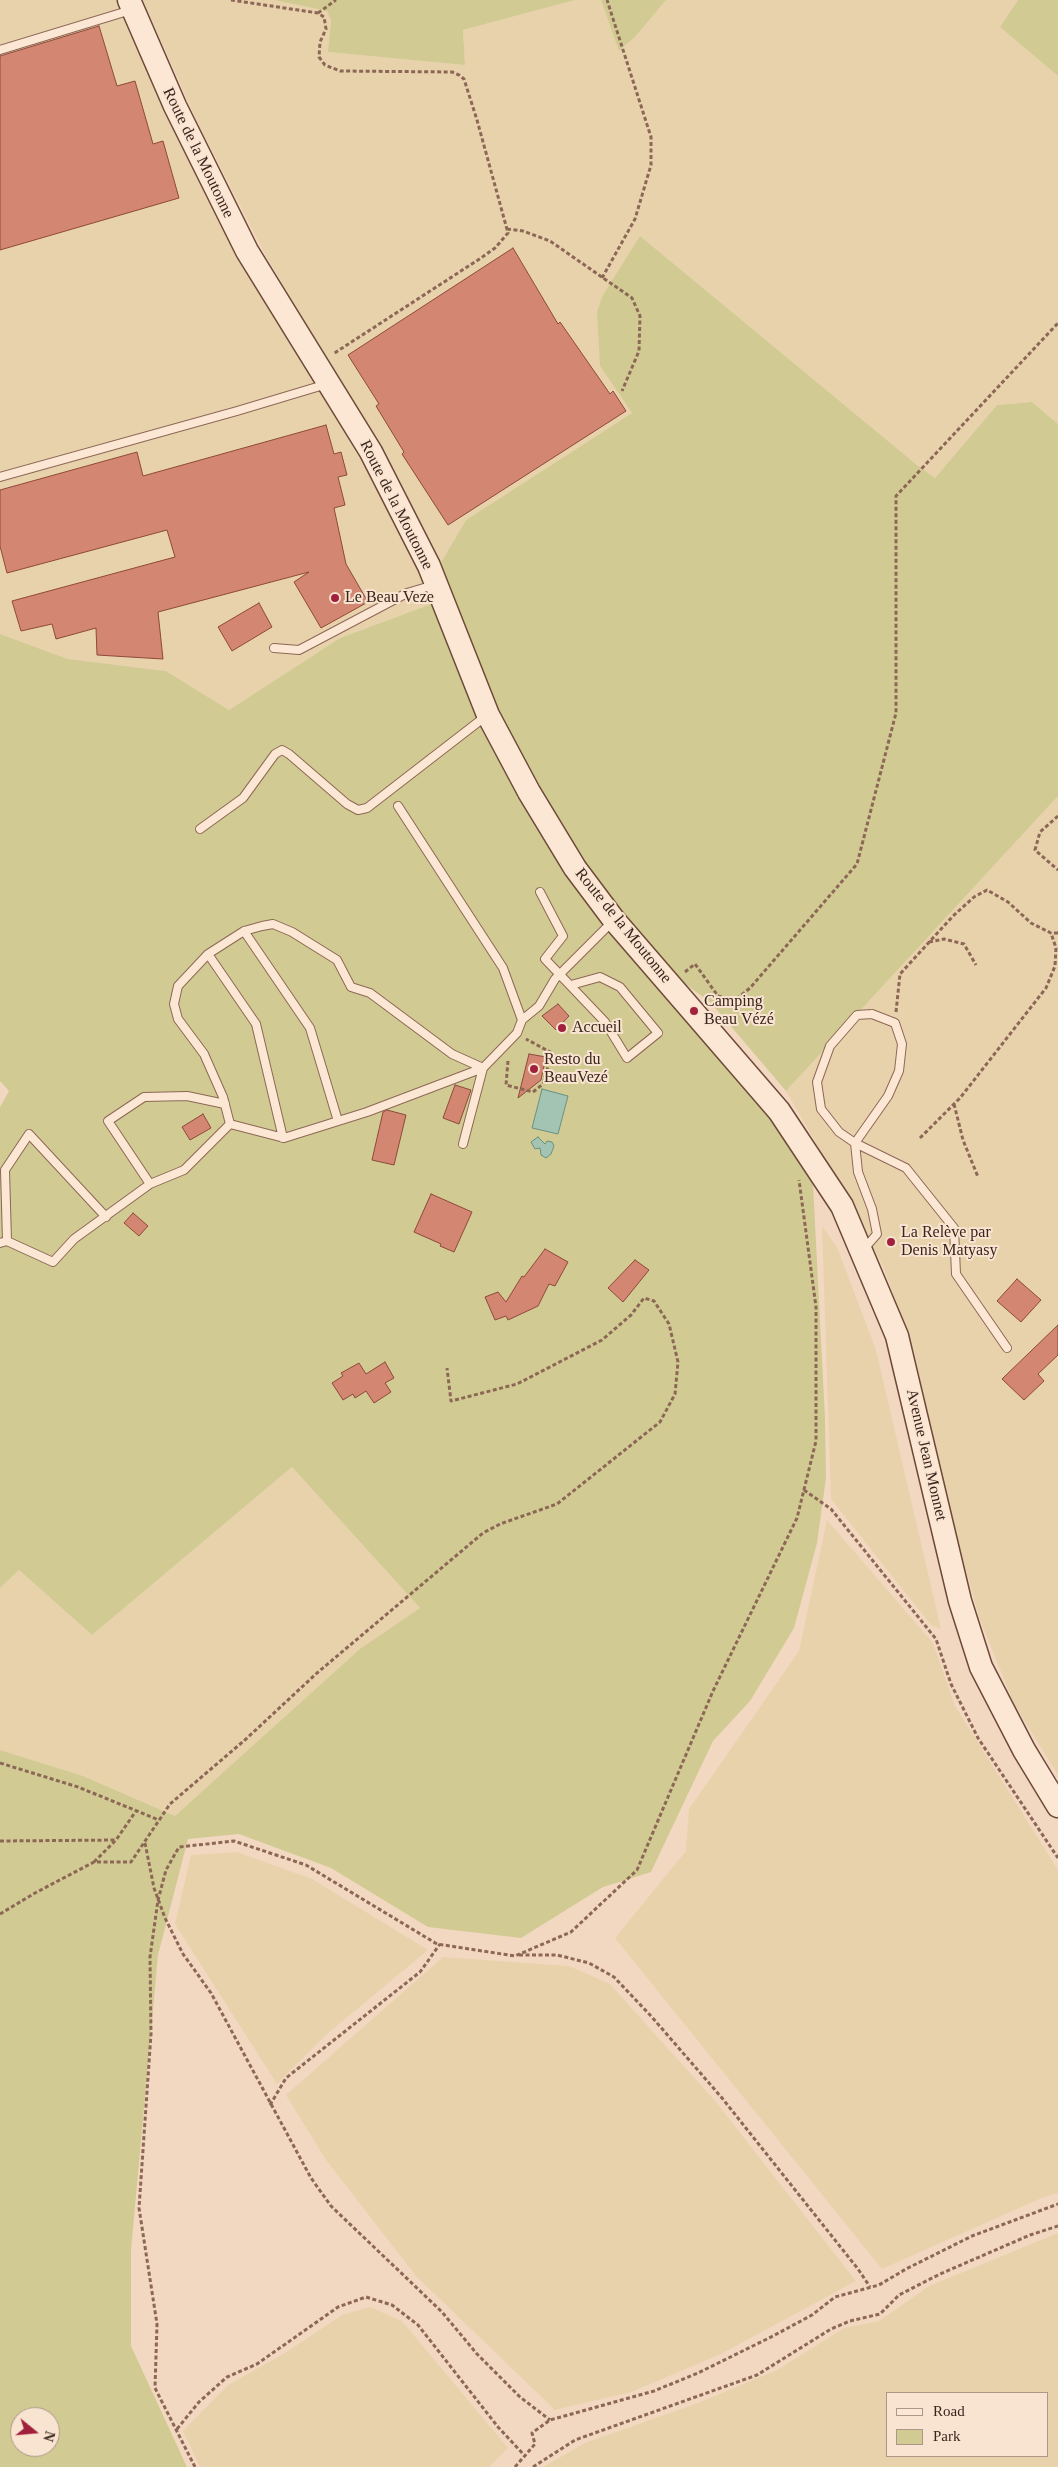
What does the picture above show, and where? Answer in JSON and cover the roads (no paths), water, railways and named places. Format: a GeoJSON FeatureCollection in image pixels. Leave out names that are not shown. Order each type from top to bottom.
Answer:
{"type":"FeatureCollection","features":[{"type":"Feature","properties":{"kind":"main road","name":"Route de la Moutonne"},"geometry":{"type":"LineString","coordinates":[[131,5],[175,106],[247,251],[371,452],[436,584],[488,715],[539,809],[575,868],[614,920],[780,1111]]}},
{"type":"Feature","properties":{"kind":"main road","name":"Avenue Jean Monnet"},"geometry":{"type":"LineString","coordinates":[[780,1111],[842,1206],[897,1336],[960,1601],[981,1667],[1024,1750],[1058,1806]]}},
{"type":"Feature","properties":{"kind":"lane"},"geometry":{"type":"LineString","coordinates":[[0,50],[131,5]]}},
{"type":"Feature","properties":{"kind":"lane"},"geometry":{"type":"LineString","coordinates":[[0,477],[227,414],[323,374]]}},
{"type":"Feature","properties":{"kind":"lane"},"geometry":{"type":"LineString","coordinates":[[274,648],[299,650],[407,593],[436,584]]}},
{"type":"Feature","properties":{"kind":"lane"},"geometry":{"type":"LineString","coordinates":[[200,828],[243,798],[274,754],[282,750],[358,810],[367,808],[488,715]]}},
{"type":"Feature","properties":{"kind":"lane"},"geometry":{"type":"LineString","coordinates":[[398,806],[503,968],[522,1020]]}},
{"type":"Feature","properties":{"kind":"lane"},"geometry":{"type":"LineString","coordinates":[[540,892],[564,936],[544,959],[605,1022],[626,1058],[658,1033],[620,987],[600,977],[571,984]]}},
{"type":"Feature","properties":{"kind":"lane"},"geometry":{"type":"LineString","coordinates":[[230,1124],[283,1138],[338,1121],[484,1068],[517,1034],[522,1020],[539,1006],[559,975],[614,920]]}},
{"type":"Feature","properties":{"kind":"lane"},"geometry":{"type":"LineString","coordinates":[[230,1124],[225,1104],[204,1054],[178,1019],[174,1004],[178,986],[208,954],[244,931],[273,924],[292,932],[337,960],[351,986],[370,994],[452,1054],[484,1068]]}},
{"type":"Feature","properties":{"kind":"lane"},"geometry":{"type":"LineString","coordinates":[[244,931],[310,1028],[338,1121]]}},
{"type":"Feature","properties":{"kind":"lane"},"geometry":{"type":"LineString","coordinates":[[208,954],[256,1024],[283,1138]]}},
{"type":"Feature","properties":{"kind":"lane"},"geometry":{"type":"LineString","coordinates":[[862,1252],[877,1234],[872,1209],[858,1172],[855,1144],[888,1096],[899,1070],[902,1044],[896,1023],[872,1014],[857,1015],[830,1046],[817,1082],[821,1109],[839,1132],[855,1144],[906,1168],[954,1228],[956,1274],[1007,1348]]}},
{"type":"Feature","properties":{"kind":"lane"},"geometry":{"type":"LineString","coordinates":[[463,1144],[484,1068]]}},
{"type":"Feature","properties":{"kind":"lane"},"geometry":{"type":"LineString","coordinates":[[150,1184],[108,1121],[144,1097],[187,1096],[225,1104]]}},
{"type":"Feature","properties":{"kind":"lane"},"geometry":{"type":"LineString","coordinates":[[106,1217],[29,1134],[5,1170],[4,1242],[53,1262],[74,1239],[106,1217],[150,1184],[184,1170],[230,1124]]}},
{"type":"Feature","properties":{"kind":"place","name":"Le Beau Veze"},"geometry":{"type":"Point","coordinates":[335,598]}},
{"type":"Feature","properties":{"kind":"place","name":"Camping Beau Vézé"},"geometry":{"type":"Point","coordinates":[694,1011]}},
{"type":"Feature","properties":{"kind":"place","name":"Accueil"},"geometry":{"type":"Point","coordinates":[562,1028]}},
{"type":"Feature","properties":{"kind":"place","name":"Resto du BeauVezé"},"geometry":{"type":"Point","coordinates":[534,1069]}},
{"type":"Feature","properties":{"kind":"place","name":"La Relève par Denis Matyasy"},"geometry":{"type":"Point","coordinates":[891,1242]}}]}
